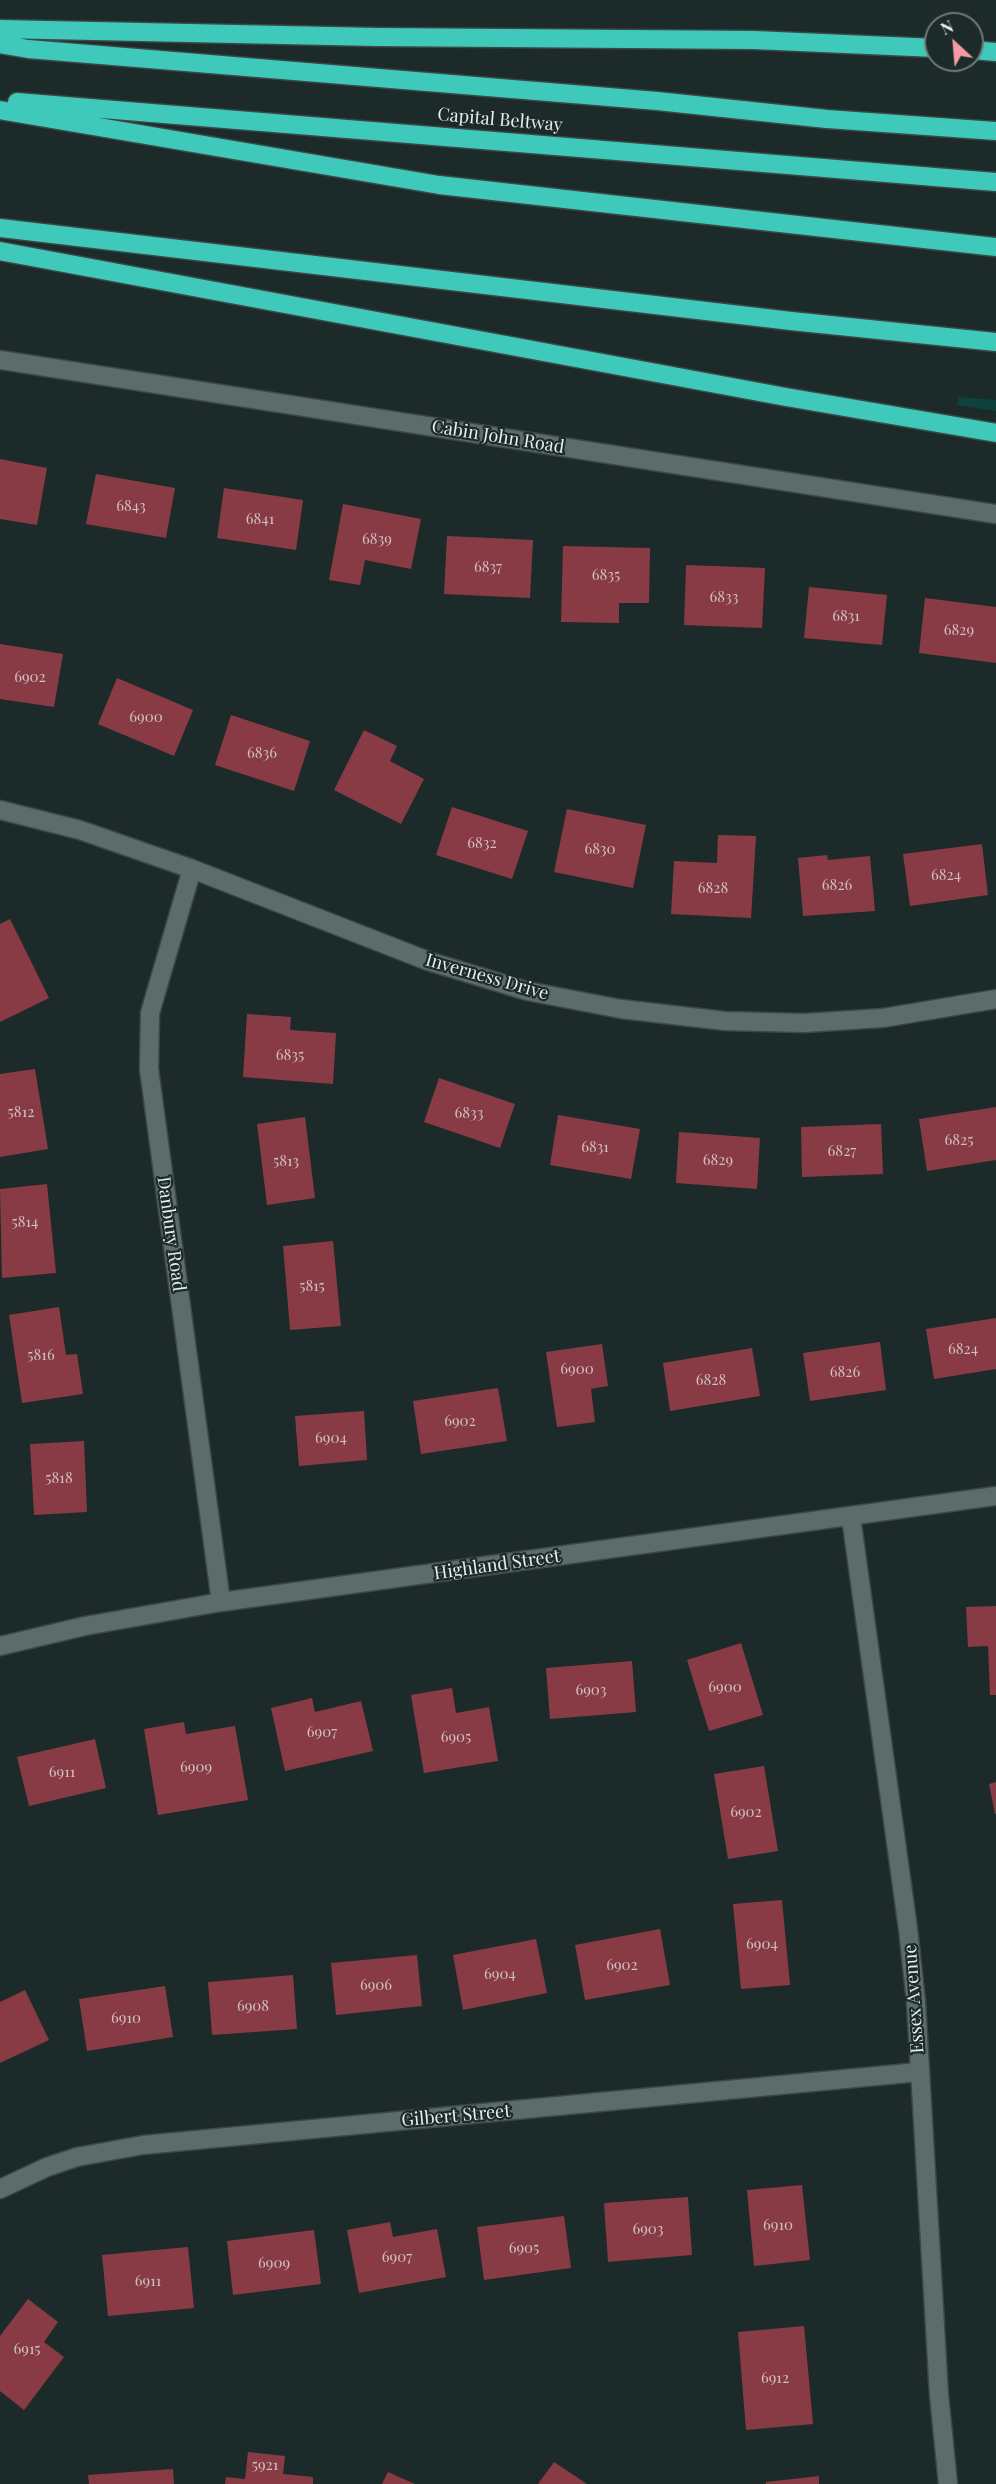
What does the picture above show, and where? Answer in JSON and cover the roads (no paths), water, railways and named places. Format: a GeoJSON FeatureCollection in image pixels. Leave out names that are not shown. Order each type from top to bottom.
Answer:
{"type":"FeatureCollection","features":[{"type":"Feature","properties":{"kind":"highway"},"geometry":{"type":"LineString","coordinates":[[0,29],[377,37],[754,40],[924,47]]}},
{"type":"Feature","properties":{"kind":"highway"},"geometry":{"type":"LineString","coordinates":[[0,44],[28,49],[657,101],[827,119],[996,131]]}},
{"type":"Feature","properties":{"kind":"highway","name":"Capital Beltway"},"geometry":{"type":"LineString","coordinates":[[0,101],[996,182]]}},
{"type":"Feature","properties":{"kind":"highway"},"geometry":{"type":"LineString","coordinates":[[0,110],[439,185],[996,247]]}},
{"type":"Feature","properties":{"kind":"highway"},"geometry":{"type":"LineString","coordinates":[[0,228],[791,321],[996,342]]}},
{"type":"Feature","properties":{"kind":"highway"},"geometry":{"type":"LineString","coordinates":[[0,251],[775,395],[996,433]]}},
{"type":"Feature","properties":{"kind":"street","name":"Cabin John Road"},"geometry":{"type":"LineString","coordinates":[[0,360],[996,514]]}},
{"type":"Feature","properties":{"kind":"street","name":"Inverness Drive"},"geometry":{"type":"LineString","coordinates":[[0,810],[80,830],[192,869],[428,961],[527,991],[621,1009],[725,1021],[804,1023],[883,1018],[996,999]]}},
{"type":"Feature","properties":{"kind":"street","name":"Danbury Road"},"geometry":{"type":"LineString","coordinates":[[192,869],[150,1013],[149,1069],[221,1602]]}},
{"type":"Feature","properties":{"kind":"street","name":"Highland Street"},"geometry":{"type":"LineString","coordinates":[[0,1646],[85,1626],[221,1602],[996,1496]]}},
{"type":"Feature","properties":{"kind":"street","name":"Essex Avenue"},"geometry":{"type":"LineString","coordinates":[[851,1517],[916,2002],[939,2395],[948,2484]]}},
{"type":"Feature","properties":{"kind":"street","name":"Gilbert Street"},"geometry":{"type":"LineString","coordinates":[[0,2189],[47,2167],[77,2157],[143,2145],[919,2072]]}}]}
